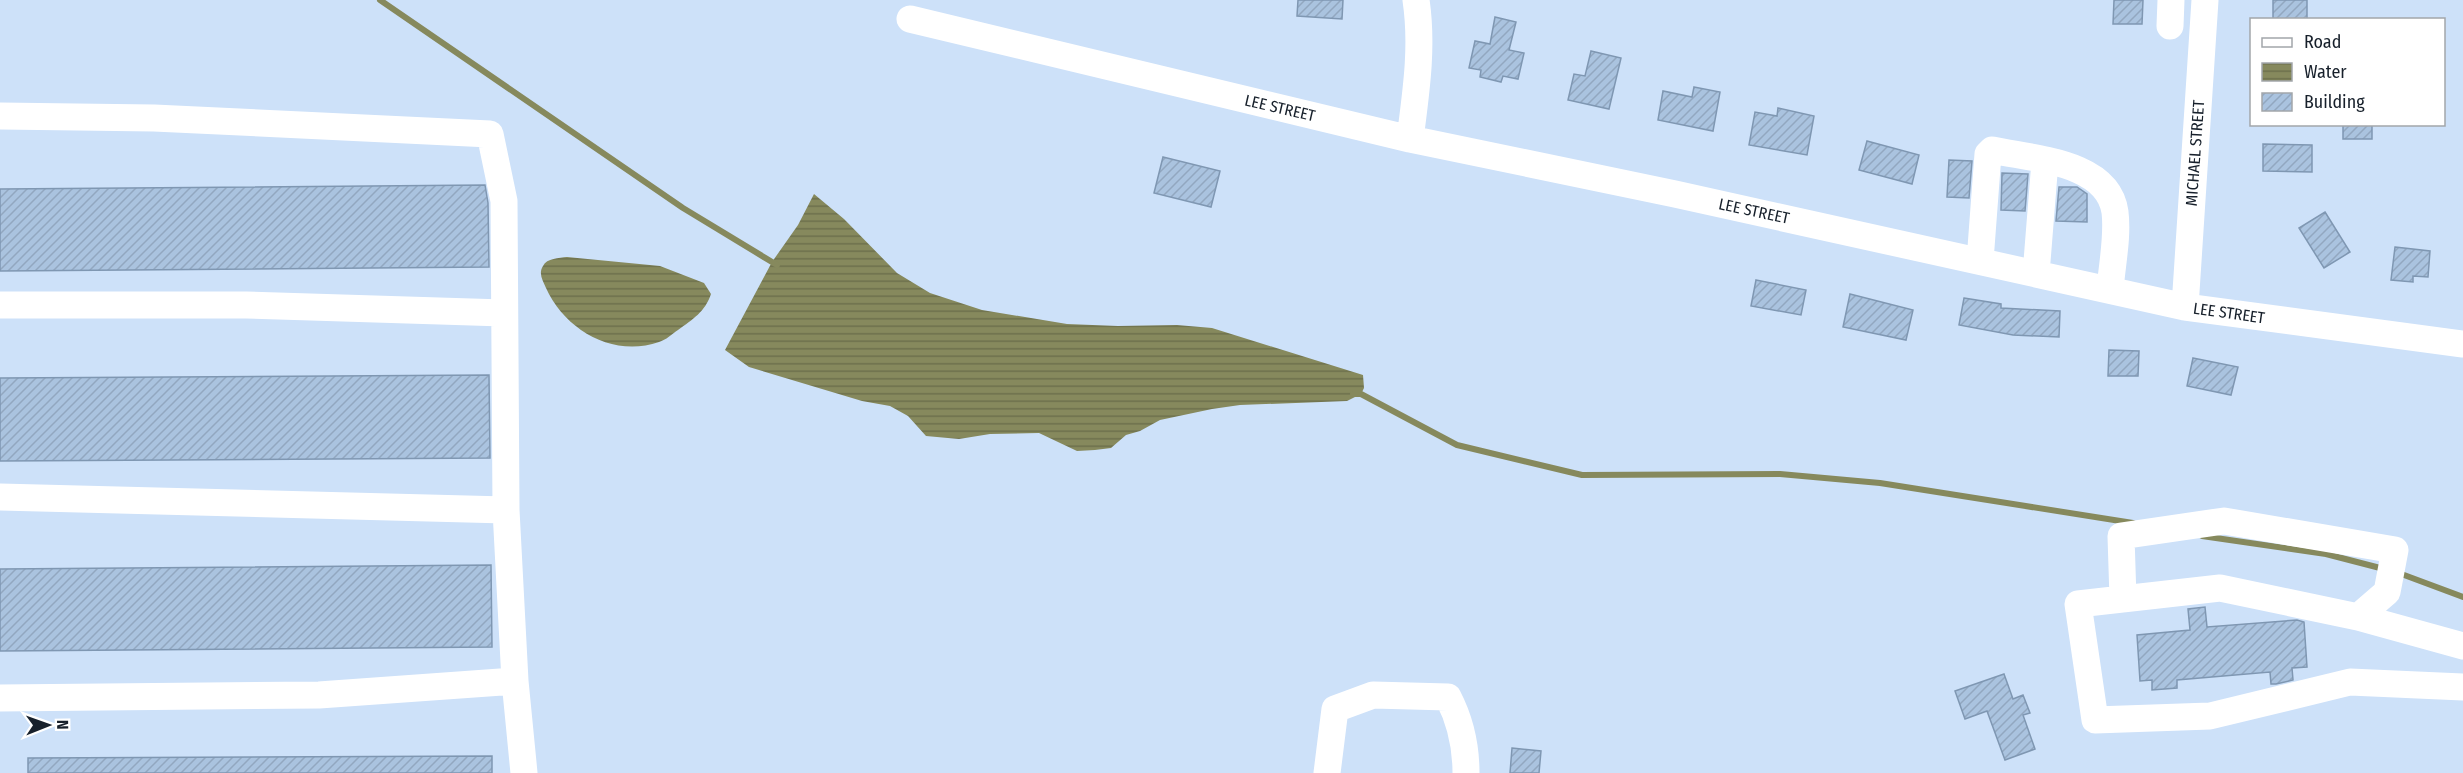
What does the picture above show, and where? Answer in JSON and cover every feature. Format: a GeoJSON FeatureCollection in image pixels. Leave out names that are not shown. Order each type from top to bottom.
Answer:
{"type":"FeatureCollection","features":[{"type":"Feature","properties":{"kind":"street"},"geometry":{"type":"LineString","coordinates":[[1410,139],[1420,59],[1416,0]]}},
{"type":"Feature","properties":{"kind":"street","name":"MICHAEL STREET"},"geometry":{"type":"LineString","coordinates":[[2185,306],[2205,0]]}},
{"type":"Feature","properties":{"kind":"street","name":"LEE STREET"},"geometry":{"type":"LineString","coordinates":[[910,20],[1410,139],[2185,306],[2327,328],[2463,344]]}},
{"type":"Feature","properties":{"kind":"street"},"geometry":{"type":"LineString","coordinates":[[0,116],[154,118],[490,134],[504,201],[506,510],[515,681],[524,773]]}},
{"type":"Feature","properties":{"kind":"street"},"geometry":{"type":"LineString","coordinates":[[1980,261],[1988,154],[1992,150],[2075,167],[2099,180],[2109,193],[2115,211],[2115,238],[2109,290]]}},
{"type":"Feature","properties":{"kind":"street"},"geometry":{"type":"LineString","coordinates":[[2036,274],[2045,161]]}},
{"type":"Feature","properties":{"kind":"street"},"geometry":{"type":"LineString","coordinates":[[0,306],[246,304],[504,313]]}},
{"type":"Feature","properties":{"kind":"street"},"geometry":{"type":"LineString","coordinates":[[0,497],[506,510]]}},
{"type":"Feature","properties":{"kind":"street"},"geometry":{"type":"LineString","coordinates":[[2123,599],[2121,536],[2224,521],[2395,550],[2387,592],[2358,617]]}},
{"type":"Feature","properties":{"kind":"street"},"geometry":{"type":"LineString","coordinates":[[2463,646],[2358,617],[2220,588],[2078,604],[2095,720],[2210,716],[2350,682],[2463,687]]}},
{"type":"Feature","properties":{"kind":"street"},"geometry":{"type":"LineString","coordinates":[[0,698],[319,695],[515,681]]}},
{"type":"Feature","properties":{"kind":"street"},"geometry":{"type":"LineString","coordinates":[[1327,773],[1335,709],[1373,695],[1448,697],[1460,719],[1466,753],[1466,773]]}},
{"type":"Feature","properties":{"kind":"water"},"geometry":{"type":"Polygon","coordinates":[[[814,194],[844,219],[897,273],[930,293],[982,310],[1067,324],[1177,325],[1212,328],[1363,375],[1364,388],[1361,394],[1347,401],[1240,405],[1160,420],[1140,431],[1126,435],[1111,448],[1095,450],[1077,451],[1039,433],[990,434],[959,439],[926,436],[908,416],[890,406],[862,401],[749,367],[725,350],[772,262],[798,225],[814,194]]]}},
{"type":"Feature","properties":{"kind":"water"},"geometry":{"type":"Polygon","coordinates":[[[567,257],[660,266],[704,283],[711,294],[698,315],[662,341],[642,346],[608,343],[592,337],[565,316],[554,303],[542,280],[542,269],[545,263],[567,257]]]}},
{"type":"Feature","properties":{"kind":"building"},"geometry":{"type":"Polygon","coordinates":[[[1298,0],[1343,0],[1342,19],[1297,16],[1298,0]]]}},
{"type":"Feature","properties":{"kind":"building"},"geometry":{"type":"Polygon","coordinates":[[[2114,0],[2143,0],[2142,24],[2113,24],[2114,0]]]}},
{"type":"Feature","properties":{"kind":"building"},"geometry":{"type":"Polygon","coordinates":[[[2273,0],[2307,0],[2307,18],[2273,18],[2273,0]]]}},
{"type":"Feature","properties":{"kind":"building"},"geometry":{"type":"Polygon","coordinates":[[[1495,17],[1516,22],[1509,50],[1524,53],[1518,79],[1503,76],[1501,82],[1480,77],[1481,70],[1469,68],[1475,41],[1490,44],[1495,17]]]}},
{"type":"Feature","properties":{"kind":"building"},"geometry":{"type":"Polygon","coordinates":[[[1591,51],[1621,58],[1609,109],[1568,100],[1574,74],[1585,76],[1591,51]]]}},
{"type":"Feature","properties":{"kind":"building"},"geometry":{"type":"Polygon","coordinates":[[[1694,87],[1720,92],[1713,131],[1658,120],[1663,91],[1692,97],[1694,87]]]}},
{"type":"Feature","properties":{"kind":"building"},"geometry":{"type":"Polygon","coordinates":[[[1778,108],[1814,116],[1807,155],[1749,145],[1755,112],[1777,116],[1778,108]]]}},
{"type":"Feature","properties":{"kind":"building"},"geometry":{"type":"Polygon","coordinates":[[[2343,126],[2372,126],[2372,139],[2343,139],[2343,126]]]}},
{"type":"Feature","properties":{"kind":"building"},"geometry":{"type":"Polygon","coordinates":[[[1867,141],[1919,155],[1912,184],[1859,170],[1867,141]]]}},
{"type":"Feature","properties":{"kind":"building"},"geometry":{"type":"Polygon","coordinates":[[[2263,144],[2312,145],[2312,172],[2263,171],[2263,144]]]}},
{"type":"Feature","properties":{"kind":"building"},"geometry":{"type":"Polygon","coordinates":[[[1163,157],[1220,171],[1211,207],[1154,193],[1163,157]]]}},
{"type":"Feature","properties":{"kind":"building"},"geometry":{"type":"Polygon","coordinates":[[[1949,160],[1972,161],[1969,198],[1947,197],[1949,160]]]}},
{"type":"Feature","properties":{"kind":"building"},"geometry":{"type":"Polygon","coordinates":[[[2002,173],[2028,174],[2025,211],[2001,210],[2002,173]]]}},
{"type":"Feature","properties":{"kind":"building"},"geometry":{"type":"Polygon","coordinates":[[[485,185],[488,203],[489,267],[0,271],[0,189],[485,185]]]}},
{"type":"Feature","properties":{"kind":"building"},"geometry":{"type":"Polygon","coordinates":[[[2059,187],[2077,187],[2087,194],[2087,222],[2056,221],[2059,187]]]}},
{"type":"Feature","properties":{"kind":"building"},"geometry":{"type":"Polygon","coordinates":[[[2325,212],[2350,252],[2324,268],[2299,228],[2325,212]]]}},
{"type":"Feature","properties":{"kind":"building"},"geometry":{"type":"Polygon","coordinates":[[[2395,247],[2430,251],[2428,277],[2413,276],[2413,282],[2391,280],[2395,247]]]}},
{"type":"Feature","properties":{"kind":"building"},"geometry":{"type":"Polygon","coordinates":[[[1756,280],[1806,290],[1801,315],[1751,306],[1756,280]]]}},
{"type":"Feature","properties":{"kind":"building"},"geometry":{"type":"Polygon","coordinates":[[[1850,294],[1913,310],[1906,340],[1843,327],[1850,294]]]}},
{"type":"Feature","properties":{"kind":"building"},"geometry":{"type":"Polygon","coordinates":[[[1964,298],[2001,304],[2001,308],[2060,311],[2059,337],[2013,335],[1959,325],[1964,298]]]}},
{"type":"Feature","properties":{"kind":"building"},"geometry":{"type":"Polygon","coordinates":[[[2109,350],[2139,351],[2138,376],[2108,376],[2109,350]]]}},
{"type":"Feature","properties":{"kind":"building"},"geometry":{"type":"Polygon","coordinates":[[[2193,358],[2238,367],[2231,395],[2187,386],[2193,358]]]}},
{"type":"Feature","properties":{"kind":"building"},"geometry":{"type":"Polygon","coordinates":[[[489,375],[490,458],[0,461],[0,378],[489,375]]]}},
{"type":"Feature","properties":{"kind":"building"},"geometry":{"type":"Polygon","coordinates":[[[491,565],[492,647],[0,651],[0,569],[491,565]]]}},
{"type":"Feature","properties":{"kind":"building"},"geometry":{"type":"Polygon","coordinates":[[[2205,607],[2207,627],[2297,620],[2304,622],[2307,667],[2292,668],[2293,680],[2276,684],[2271,684],[2270,672],[2177,680],[2177,688],[2152,690],[2152,680],[2140,681],[2137,635],[2190,630],[2188,609],[2205,607]]]}},
{"type":"Feature","properties":{"kind":"building"},"geometry":{"type":"Polygon","coordinates":[[[2004,674],[2013,699],[2023,695],[2030,713],[2023,715],[2035,749],[2005,760],[1987,711],[1965,719],[1955,691],[2004,674]]]}},
{"type":"Feature","properties":{"kind":"building"},"geometry":{"type":"Polygon","coordinates":[[[1512,748],[1541,751],[1539,773],[1510,773],[1512,748]]]}},
{"type":"Feature","properties":{"kind":"building"},"geometry":{"type":"Polygon","coordinates":[[[492,756],[492,773],[28,773],[28,758],[492,756]]]}},
{"type":"Feature","properties":{"kind":"waterway"},"geometry":{"type":"LineString","coordinates":[[380,0],[683,208],[777,265]]}},
{"type":"Feature","properties":{"kind":"waterway"},"geometry":{"type":"LineString","coordinates":[[1353,394],[1361,394],[1457,445],[1582,475],[1780,474],[1880,483],[2133,523]]}},
{"type":"Feature","properties":{"kind":"waterway"},"geometry":{"type":"LineString","coordinates":[[2202,536],[2326,554],[2384,569]]}},
{"type":"Feature","properties":{"kind":"waterway"},"geometry":{"type":"LineString","coordinates":[[2396,572],[2463,597]]}}]}
